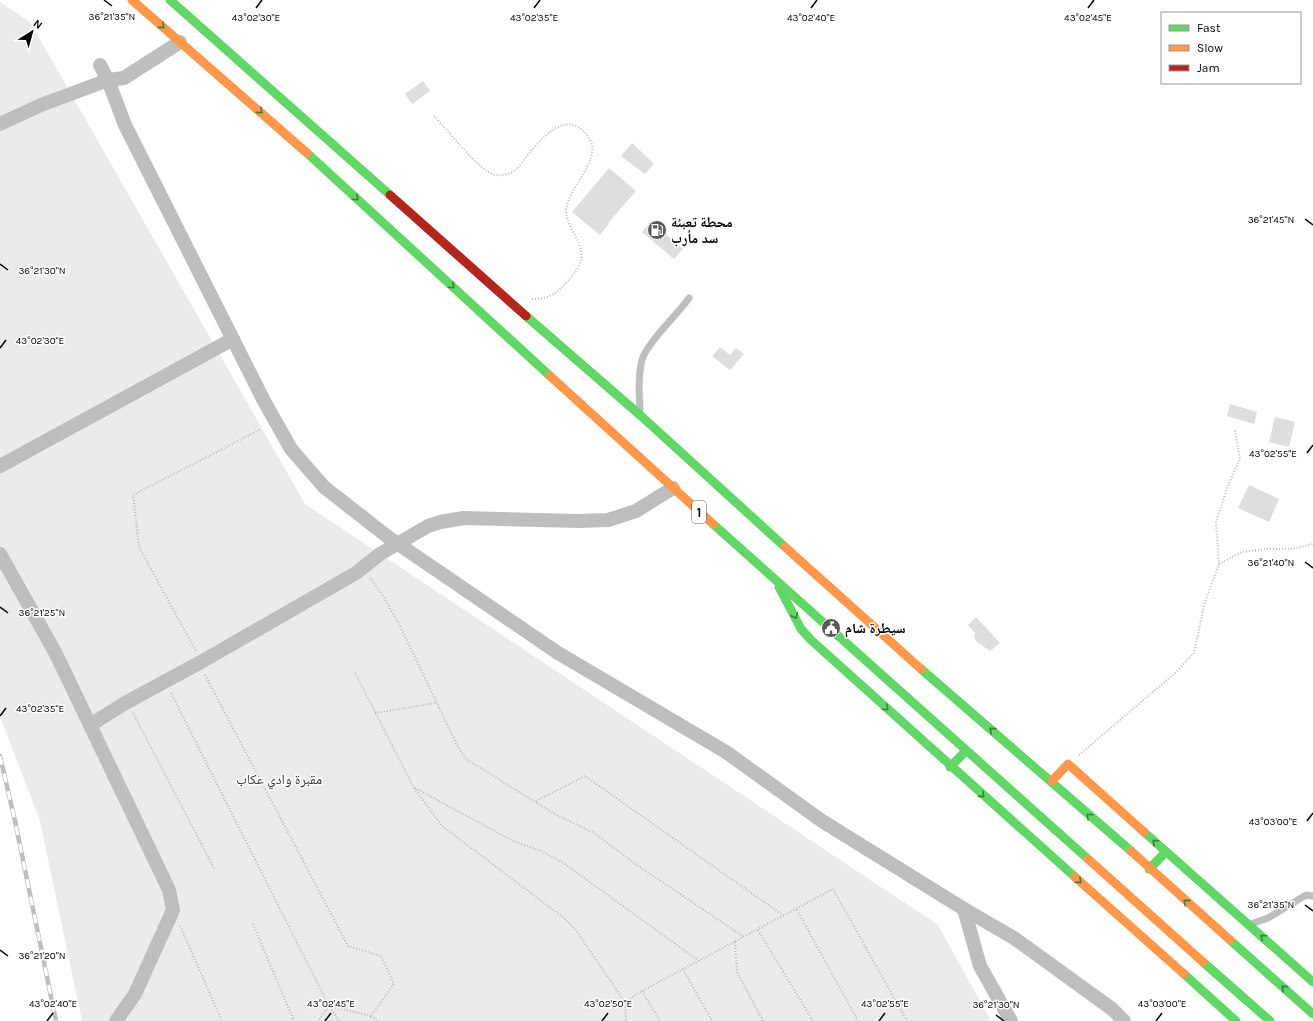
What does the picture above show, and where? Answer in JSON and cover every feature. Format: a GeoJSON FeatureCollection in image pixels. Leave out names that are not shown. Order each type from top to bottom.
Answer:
{"type":"FeatureCollection","features":[{"type":"Feature","properties":{"kind":"main road","name":"1"},"geometry":{"type":"LineString","coordinates":[[132,0],[283,130],[776,582],[966,751],[1031,804],[1270,1021]]}},
{"type":"Feature","properties":{"kind":"main road","name":"1"},"geometry":{"type":"LineString","coordinates":[[170,0],[640,416],[865,620],[1052,781],[1149,870],[1313,1014]]}},
{"type":"Feature","properties":{"kind":"main road"},"geometry":{"type":"LineString","coordinates":[[776,582],[787,599],[801,629],[811,640],[950,767],[1236,1021]]}},
{"type":"Feature","properties":{"kind":"main road"},"geometry":{"type":"LineString","coordinates":[[950,767],[966,751]]}},
{"type":"Feature","properties":{"kind":"main road"},"geometry":{"type":"LineString","coordinates":[[1043,791],[1068,764],[1313,982]]}},
{"type":"Feature","properties":{"kind":"main road"},"geometry":{"type":"LineString","coordinates":[[1149,870],[1166,852]]}},
{"type":"Feature","properties":{"kind":"street"},"geometry":{"type":"LineString","coordinates":[[0,124],[41,105],[108,80],[124,78],[180,42]]}},
{"type":"Feature","properties":{"kind":"street"},"geometry":{"type":"LineString","coordinates":[[100,64],[108,80],[125,125],[264,401],[291,449],[324,487],[398,544],[558,653],[726,752],[822,821],[964,909],[1014,938],[1112,1009],[1124,1021]]}},
{"type":"Feature","properties":{"kind":"street"},"geometry":{"type":"LineString","coordinates":[[0,466],[233,339]]}},
{"type":"Feature","properties":{"kind":"street"},"geometry":{"type":"LineString","coordinates":[[90,725],[127,702],[200,663],[363,569],[380,554],[428,526],[452,519],[608,520],[636,512],[672,488]]}},
{"type":"Feature","properties":{"kind":"street"},"geometry":{"type":"LineString","coordinates":[[0,554],[56,654],[169,890],[174,910],[135,994],[116,1021]]}},
{"type":"Feature","properties":{"kind":"street"},"geometry":{"type":"LineString","coordinates":[[964,909],[980,966],[1011,1021]]}},
{"type":"Feature","properties":{"kind":"lane"},"geometry":{"type":"LineString","coordinates":[[640,416],[639,378],[642,358],[658,334],[678,314],[689,298]]}},
{"type":"Feature","properties":{"kind":"lane"},"geometry":{"type":"LineString","coordinates":[[1249,925],[1268,918],[1306,895],[1313,896]]}},
{"type":"Feature","properties":{"kind":"path"},"geometry":{"type":"LineString","coordinates":[[434,116],[482,169],[494,175],[509,175],[516,170],[554,128],[564,125],[574,126],[582,130],[591,141],[593,151],[588,166],[570,198],[566,209],[567,220],[581,248],[582,258],[577,272],[559,291],[539,300],[525,298]]}},
{"type":"Feature","properties":{"kind":"path"},"geometry":{"type":"LineString","coordinates":[[261,428],[133,496],[139,547],[348,946],[381,956],[394,984],[371,1016]]}},
{"type":"Feature","properties":{"kind":"path"},"geometry":{"type":"LineString","coordinates":[[1068,764],[1175,673],[1194,653],[1205,602],[1219,564],[1216,521],[1228,486],[1240,459],[1235,430]]}},
{"type":"Feature","properties":{"kind":"path"},"geometry":{"type":"LineString","coordinates":[[1219,564],[1242,552],[1267,549],[1291,549],[1313,544]]}},
{"type":"Feature","properties":{"kind":"path"},"geometry":{"type":"LineString","coordinates":[[363,569],[382,594],[402,630],[436,703],[457,745],[466,759],[553,812],[594,833],[634,863],[744,937]]}},
{"type":"Feature","properties":{"kind":"path"},"geometry":{"type":"LineString","coordinates":[[355,673],[414,788],[442,826],[564,918],[575,929],[625,1002],[626,1021]]}},
{"type":"Feature","properties":{"kind":"path"},"geometry":{"type":"LineString","coordinates":[[165,681],[329,1006],[340,1021]]}},
{"type":"Feature","properties":{"kind":"path"},"geometry":{"type":"LineString","coordinates":[[127,702],[214,870]]}},
{"type":"Feature","properties":{"kind":"path"},"geometry":{"type":"LineString","coordinates":[[375,713],[436,703]]}},
{"type":"Feature","properties":{"kind":"path"},"geometry":{"type":"LineString","coordinates":[[536,801],[585,776],[784,916]]}},
{"type":"Feature","properties":{"kind":"path"},"geometry":{"type":"LineString","coordinates":[[414,788],[513,841],[541,851],[562,862],[699,961]]}},
{"type":"Feature","properties":{"kind":"path"},"geometry":{"type":"LineString","coordinates":[[625,1002],[642,991],[797,910],[833,889],[907,1021]]}},
{"type":"Feature","properties":{"kind":"path"},"geometry":{"type":"LineString","coordinates":[[174,910],[222,1021]]}},
{"type":"Feature","properties":{"kind":"path"},"geometry":{"type":"LineString","coordinates":[[797,910],[858,1021]]}},
{"type":"Feature","properties":{"kind":"path"},"geometry":{"type":"LineString","coordinates":[[253,924],[294,1021]]}},
{"type":"Feature","properties":{"kind":"path"},"geometry":{"type":"LineString","coordinates":[[758,930],[813,1021]]}},
{"type":"Feature","properties":{"kind":"path"},"geometry":{"type":"LineString","coordinates":[[735,942],[736,972],[763,1021]]}},
{"type":"Feature","properties":{"kind":"path"},"geometry":{"type":"LineString","coordinates":[[683,970],[712,1021]]}},
{"type":"Feature","properties":{"kind":"path"},"geometry":{"type":"LineString","coordinates":[[642,991],[660,1021]]}},
{"type":"Feature","properties":{"kind":"path"},"geometry":{"type":"LineString","coordinates":[[329,1006],[371,1016],[378,1021]]}},
{"type":"Feature","properties":{"kind":"path"},"geometry":{"type":"LineString","coordinates":[[318,1021],[329,1006]]}},
{"type":"Feature","properties":{"kind":"green space","name":"مقبرة وادي عكاب"},"geometry":{"type":"Polygon","coordinates":[[[0,2],[30,22],[305,504],[938,925],[991,1021],[82,1021],[40,821],[0,716],[0,2]]]}},
{"type":"Feature","properties":{"kind":"building"},"geometry":{"type":"Polygon","coordinates":[[[423,81],[430,91],[412,104],[405,94],[423,81]]]}},
{"type":"Feature","properties":{"kind":"building"},"geometry":{"type":"Polygon","coordinates":[[[632,143],[654,164],[645,174],[621,156],[632,143]]]}},
{"type":"Feature","properties":{"kind":"building"},"geometry":{"type":"Polygon","coordinates":[[[609,168],[636,191],[608,223],[609,224],[600,235],[572,212],[609,168]]]}},
{"type":"Feature","properties":{"kind":"building"},"geometry":{"type":"Polygon","coordinates":[[[651,221],[683,249],[674,259],[642,232],[651,221]]]}},
{"type":"Feature","properties":{"kind":"building"},"geometry":{"type":"Polygon","coordinates":[[[720,347],[730,355],[736,348],[744,354],[730,370],[712,356],[720,347]]]}},
{"type":"Feature","properties":{"kind":"building"},"geometry":{"type":"Polygon","coordinates":[[[1230,404],[1257,412],[1254,424],[1227,416],[1230,404]]]}},
{"type":"Feature","properties":{"kind":"building"},"geometry":{"type":"Polygon","coordinates":[[[1275,417],[1295,422],[1289,447],[1269,442],[1275,417]]]}},
{"type":"Feature","properties":{"kind":"building"},"geometry":{"type":"Polygon","coordinates":[[[1249,485],[1279,499],[1269,522],[1238,508],[1249,485]]]}},
{"type":"Feature","properties":{"kind":"building"},"geometry":{"type":"Polygon","coordinates":[[[976,617],[1000,643],[990,651],[977,642],[974,637],[975,633],[968,625],[976,617]]]}},
{"type":"Feature","properties":{"kind":"railway"},"geometry":{"type":"LineString","coordinates":[[0,756],[15,821],[56,1021]]}},
{"type":"Feature","properties":{"kind":"traffic: fast"},"geometry":{"type":"LineString","coordinates":[[170,0],[390,195]]}},
{"type":"Feature","properties":{"kind":"traffic: fast"},"geometry":{"type":"LineString","coordinates":[[307,153],[550,376]]}},
{"type":"Feature","properties":{"kind":"traffic: fast"},"geometry":{"type":"LineString","coordinates":[[526,316],[640,415],[785,547]]}},
{"type":"Feature","properties":{"kind":"traffic: fast"},"geometry":{"type":"LineString","coordinates":[[713,524],[1088,859]]}},
{"type":"Feature","properties":{"kind":"traffic: fast"},"geometry":{"type":"LineString","coordinates":[[779,587],[801,629],[811,640],[1075,877]]}},
{"type":"Feature","properties":{"kind":"traffic: fast"},"geometry":{"type":"LineString","coordinates":[[921,669],[1131,851]]}},
{"type":"Feature","properties":{"kind":"traffic: fast"},"geometry":{"type":"LineString","coordinates":[[950,767],[966,751]]}},
{"type":"Feature","properties":{"kind":"traffic: fast"},"geometry":{"type":"LineString","coordinates":[[1144,832],[1313,982]]}},
{"type":"Feature","properties":{"kind":"traffic: fast"},"geometry":{"type":"LineString","coordinates":[[1149,869],[1166,852]]}},
{"type":"Feature","properties":{"kind":"traffic: fast"},"geometry":{"type":"LineString","coordinates":[[1230,940],[1313,1014]]}},
{"type":"Feature","properties":{"kind":"traffic: fast"},"geometry":{"type":"LineString","coordinates":[[1203,962],[1270,1021]]}},
{"type":"Feature","properties":{"kind":"traffic: fast"},"geometry":{"type":"LineString","coordinates":[[1184,974],[1236,1021]]}},
{"type":"Feature","properties":{"kind":"traffic: slow"},"geometry":{"type":"LineString","coordinates":[[132,0],[307,153]]}},
{"type":"Feature","properties":{"kind":"traffic: slow"},"geometry":{"type":"LineString","coordinates":[[550,376],[713,524]]}},
{"type":"Feature","properties":{"kind":"traffic: slow"},"geometry":{"type":"LineString","coordinates":[[785,547],[921,669]]}},
{"type":"Feature","properties":{"kind":"traffic: slow"},"geometry":{"type":"LineString","coordinates":[[1052,781],[1068,764],[1144,832]]}},
{"type":"Feature","properties":{"kind":"traffic: slow"},"geometry":{"type":"LineString","coordinates":[[1131,851],[1230,940]]}},
{"type":"Feature","properties":{"kind":"traffic: slow"},"geometry":{"type":"LineString","coordinates":[[1088,859],[1203,962]]}},
{"type":"Feature","properties":{"kind":"traffic: slow"},"geometry":{"type":"LineString","coordinates":[[1075,877],[1184,974]]}},
{"type":"Feature","properties":{"kind":"traffic: jam"},"geometry":{"type":"LineString","coordinates":[[390,195],[526,316]]}},
{"type":"Feature","properties":{"kind":"place","name":"محطة تعبئة سد مأرب"},"geometry":{"type":"Point","coordinates":[657,230]}},
{"type":"Feature","properties":{"kind":"place","name":"سيطرة شام"},"geometry":{"type":"Point","coordinates":[831,628]}}]}
